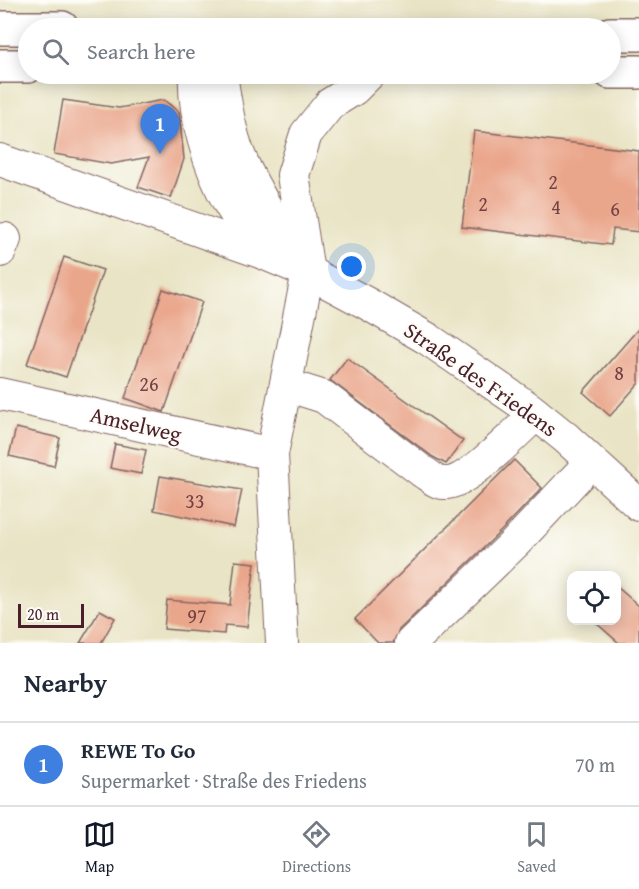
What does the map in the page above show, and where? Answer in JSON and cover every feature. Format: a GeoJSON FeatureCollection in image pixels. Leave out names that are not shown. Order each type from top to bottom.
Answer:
{"type":"FeatureCollection","features":[{"type":"Feature","properties":{"kind":"main road"},"geometry":{"type":"LineString","coordinates":[[0,28],[18,28]]}},
{"type":"Feature","properties":{"kind":"main road"},"geometry":{"type":"LineString","coordinates":[[621,34],[639,34]]}},
{"type":"Feature","properties":{"kind":"main road"},"geometry":{"type":"LineString","coordinates":[[0,66],[18,66]]}},
{"type":"Feature","properties":{"kind":"main road"},"geometry":{"type":"LineString","coordinates":[[621,72],[639,72]]}},
{"type":"Feature","properties":{"kind":"street"},"geometry":{"type":"LineString","coordinates":[[195,84],[196,107],[213,166],[228,201],[263,254]]}},
{"type":"Feature","properties":{"kind":"street","name":"Straße des Friedens"},"geometry":{"type":"LineString","coordinates":[[223,84],[227,111],[239,153],[267,212],[308,272]]}},
{"type":"Feature","properties":{"kind":"street"},"geometry":{"type":"LineString","coordinates":[[282,643],[272,454],[308,272],[293,175],[306,134],[330,104],[359,84]]}},
{"type":"Feature","properties":{"kind":"street","name":"Straße des Friedens"},"geometry":{"type":"LineString","coordinates":[[0,160],[263,254],[308,272],[368,304],[428,339],[536,414],[639,505]]}},
{"type":"Feature","properties":{"kind":"street"},"geometry":{"type":"LineString","coordinates":[[286,385],[324,397],[423,472],[446,484],[471,473],[536,414]]}},
{"type":"Feature","properties":{"kind":"street","name":"Amselweg"},"geometry":{"type":"LineString","coordinates":[[0,394],[272,454]]}},
{"type":"Feature","properties":{"kind":"street"},"geometry":{"type":"LineString","coordinates":[[411,643],[516,542],[591,462]]}},
{"type":"Feature","properties":{"kind":"building"},"geometry":{"type":"Polygon","coordinates":[[[63,100],[119,108],[164,100],[179,112],[184,159],[171,198],[138,187],[149,157],[111,164],[54,154],[63,100]]]}},
{"type":"Feature","properties":{"kind":"building"},"geometry":{"type":"Polygon","coordinates":[[[474,131],[639,151],[639,232],[613,229],[611,245],[462,227],[474,131]]]}},
{"type":"Feature","properties":{"kind":"building"},"geometry":{"type":"Polygon","coordinates":[[[64,257],[103,270],[66,377],[27,364],[64,257]]]}},
{"type":"Feature","properties":{"kind":"building"},"geometry":{"type":"Polygon","coordinates":[[[163,289],[202,302],[164,412],[125,398],[163,289]]]}},
{"type":"Feature","properties":{"kind":"building"},"geometry":{"type":"Polygon","coordinates":[[[639,328],[639,383],[610,416],[583,392],[639,328]]]}},
{"type":"Feature","properties":{"kind":"building"},"geometry":{"type":"Polygon","coordinates":[[[347,358],[463,441],[446,464],[433,457],[330,380],[347,358]]]}},
{"type":"Feature","properties":{"kind":"building"},"geometry":{"type":"Polygon","coordinates":[[[16,428],[60,438],[54,466],[9,456],[16,428]]]}},
{"type":"Feature","properties":{"kind":"building"},"geometry":{"type":"Polygon","coordinates":[[[115,444],[146,450],[141,474],[110,468],[115,444]]]}},
{"type":"Feature","properties":{"kind":"building"},"geometry":{"type":"Polygon","coordinates":[[[514,460],[542,488],[399,630],[393,643],[378,643],[355,619],[514,460]]]}},
{"type":"Feature","properties":{"kind":"building"},"geometry":{"type":"Polygon","coordinates":[[[160,476],[242,490],[234,527],[154,510],[160,476]]]}},
{"type":"Feature","properties":{"kind":"building"},"geometry":{"type":"Polygon","coordinates":[[[235,561],[255,563],[247,627],[225,625],[224,634],[164,629],[167,600],[230,605],[235,561]]]}},
{"type":"Feature","properties":{"kind":"building"},"geometry":{"type":"Polygon","coordinates":[[[621,590],[639,606],[639,643],[619,643],[599,625],[621,625],[621,590]]]}},
{"type":"Feature","properties":{"kind":"building"},"geometry":{"type":"Polygon","coordinates":[[[100,610],[115,618],[101,643],[80,643],[100,610]]]}},
{"type":"Feature","properties":{"kind":"place","name":"REWE To Go"},"geometry":{"type":"Point","coordinates":[160,154]}}]}
